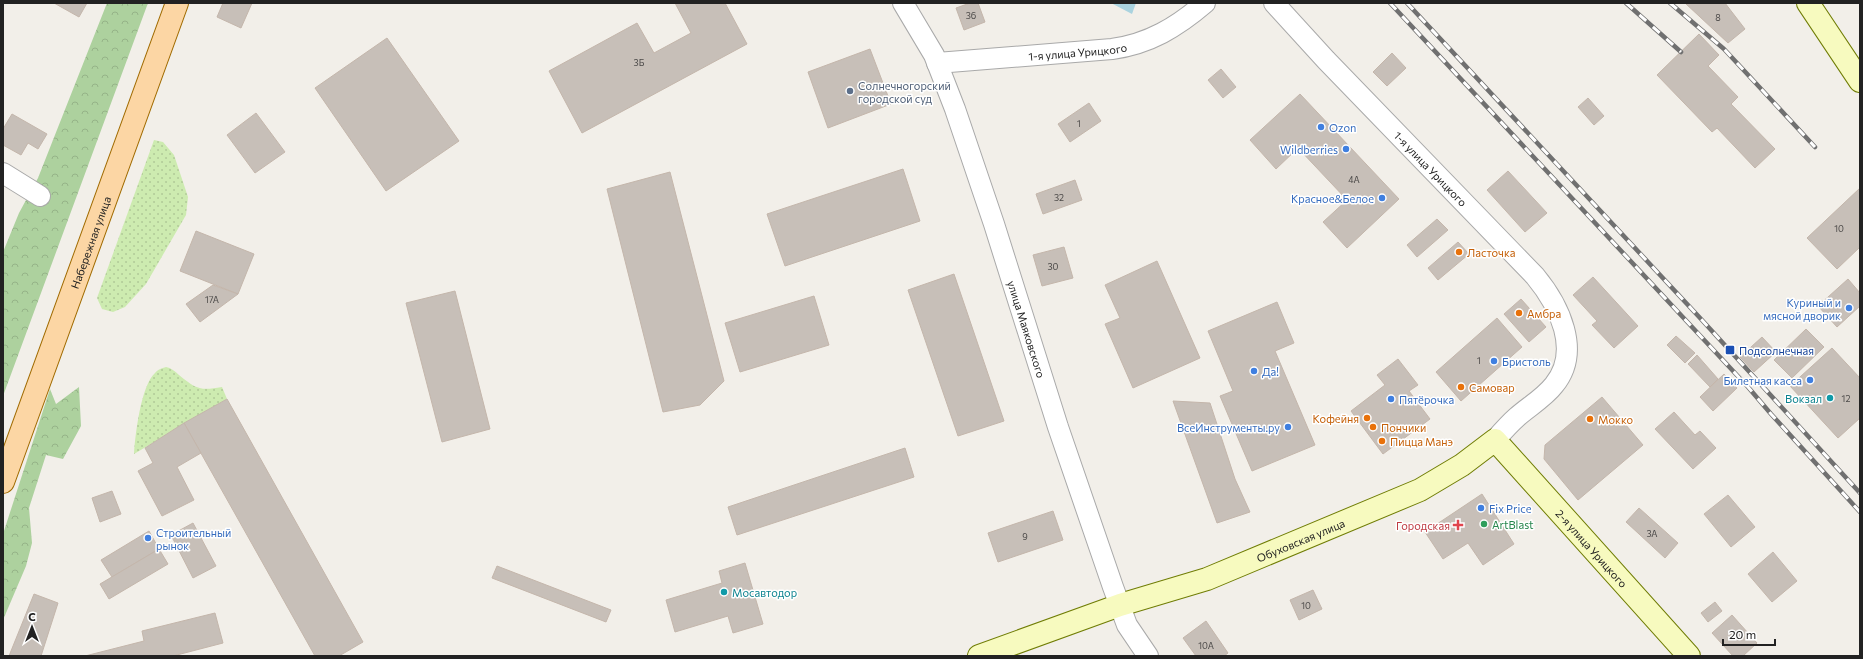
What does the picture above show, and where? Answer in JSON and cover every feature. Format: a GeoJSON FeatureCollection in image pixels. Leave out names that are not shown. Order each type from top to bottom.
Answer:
{"type":"FeatureCollection","features":[{"type":"Feature","properties":{"kind":"main road","name":"Набережная улица"},"geometry":{"type":"LineString","coordinates":[[3,482],[177,3]]}},
{"type":"Feature","properties":{"kind":"street","name":"улица Маяковского"},"geometry":{"type":"LineString","coordinates":[[903,3],[937,63],[994,224],[1058,427],[1127,625],[1148,656]]}},
{"type":"Feature","properties":{"kind":"street","name":"1-я улица Урицкого"},"geometry":{"type":"LineString","coordinates":[[937,63],[1133,46],[1168,31],[1205,3]]}},
{"type":"Feature","properties":{"kind":"street","name":"1-я улица Урицкого"},"geometry":{"type":"LineString","coordinates":[[1274,3],[1326,60],[1535,276],[1554,302],[1566,334],[1567,346]]}},
{"type":"Feature","properties":{"kind":"street"},"geometry":{"type":"LineString","coordinates":[[1808,3],[1860,81]]}},
{"type":"Feature","properties":{"kind":"street"},"geometry":{"type":"LineString","coordinates":[[3,173],[40,196]]}},
{"type":"Feature","properties":{"kind":"street","name":"Обуховская улица"},"geometry":{"type":"LineString","coordinates":[[979,656],[1120,605],[1208,579],[1420,490],[1462,464],[1495,440],[1516,418],[1554,385],[1566,358],[1567,346]]}},
{"type":"Feature","properties":{"kind":"street","name":"2-я улица Урицкого"},"geometry":{"type":"LineString","coordinates":[[1495,440],[1689,656]]}},
{"type":"Feature","properties":{"kind":"green space"},"geometry":{"type":"Polygon","coordinates":[[[107,3],[148,3],[3,396],[3,252],[19,213],[38,178],[107,3]]]}},
{"type":"Feature","properties":{"kind":"green space"},"geometry":{"type":"Polygon","coordinates":[[[154,140],[163,142],[174,155],[188,197],[186,215],[146,284],[125,307],[113,312],[102,309],[97,298],[154,140]]]}},
{"type":"Feature","properties":{"kind":"green space"},"geometry":{"type":"Polygon","coordinates":[[[166,367],[170,368],[199,388],[208,389],[222,387],[227,399],[134,454],[142,399],[146,388],[150,379],[156,372],[166,367]]]}},
{"type":"Feature","properties":{"kind":"green space"},"geometry":{"type":"Polygon","coordinates":[[[79,387],[81,426],[63,459],[46,455],[29,508],[32,543],[26,566],[3,620],[3,534],[50,389],[56,404],[79,387]]]}},
{"type":"Feature","properties":{"kind":"water"},"geometry":{"type":"Polygon","coordinates":[[[1111,3],[1136,3],[1132,14],[1111,3]]]}},
{"type":"Feature","properties":{"kind":"building"},"geometry":{"type":"Polygon","coordinates":[[[54,3],[87,3],[79,17],[54,3]]]}},
{"type":"Feature","properties":{"kind":"building"},"geometry":{"type":"Polygon","coordinates":[[[223,3],[252,3],[241,28],[217,17],[223,3]]]}},
{"type":"Feature","properties":{"kind":"building"},"geometry":{"type":"Polygon","coordinates":[[[675,3],[725,3],[747,44],[582,133],[549,71],[637,23],[654,53],[691,33],[675,3]]]}},
{"type":"Feature","properties":{"kind":"building"},"geometry":{"type":"Polygon","coordinates":[[[970,3],[978,3],[985,22],[964,30],[956,8],[970,3]]]}},
{"type":"Feature","properties":{"kind":"building"},"geometry":{"type":"Polygon","coordinates":[[[1685,3],[1725,3],[1745,29],[1728,43],[1685,3]]]}},
{"type":"Feature","properties":{"kind":"building"},"geometry":{"type":"Polygon","coordinates":[[[1699,34],[1719,55],[1708,66],[1738,97],[1731,104],[1775,149],[1755,168],[1717,128],[1712,132],[1657,75],[1699,34]]]}},
{"type":"Feature","properties":{"kind":"building"},"geometry":{"type":"Polygon","coordinates":[[[387,38],[459,141],[386,191],[315,88],[387,38]]]}},
{"type":"Feature","properties":{"kind":"building","name":"Солнечногорский городской суд"},"geometry":{"type":"Polygon","coordinates":[[[870,49],[891,104],[828,128],[808,72],[870,49]]]}},
{"type":"Feature","properties":{"kind":"building"},"geometry":{"type":"Polygon","coordinates":[[[1392,53],[1406,68],[1387,86],[1373,72],[1392,53]]]}},
{"type":"Feature","properties":{"kind":"building"},"geometry":{"type":"Polygon","coordinates":[[[1221,69],[1236,87],[1223,98],[1208,80],[1221,69]]]}},
{"type":"Feature","properties":{"kind":"building"},"geometry":{"type":"Polygon","coordinates":[[[1300,94],[1399,199],[1347,248],[1323,222],[1347,200],[1298,148],[1276,169],[1250,140],[1300,94]]]}},
{"type":"Feature","properties":{"kind":"building"},"geometry":{"type":"Polygon","coordinates":[[[1588,98],[1604,116],[1594,125],[1578,107],[1588,98]]]}},
{"type":"Feature","properties":{"kind":"building"},"geometry":{"type":"Polygon","coordinates":[[[1089,103],[1101,121],[1070,142],[1058,124],[1089,103]]]}},
{"type":"Feature","properties":{"kind":"building"},"geometry":{"type":"Polygon","coordinates":[[[256,113],[285,152],[255,173],[227,135],[256,113]]]}},
{"type":"Feature","properties":{"kind":"building"},"geometry":{"type":"Polygon","coordinates":[[[12,114],[47,134],[38,149],[28,143],[21,155],[3,145],[3,129],[12,114]]]}},
{"type":"Feature","properties":{"kind":"building"},"geometry":{"type":"Polygon","coordinates":[[[903,169],[920,221],[785,266],[767,214],[903,169]]]}},
{"type":"Feature","properties":{"kind":"building"},"geometry":{"type":"Polygon","coordinates":[[[1508,171],[1547,213],[1525,232],[1487,190],[1508,171]]]}},
{"type":"Feature","properties":{"kind":"building"},"geometry":{"type":"Polygon","coordinates":[[[670,172],[724,381],[700,405],[663,412],[607,189],[670,172]]]}},
{"type":"Feature","properties":{"kind":"building"},"geometry":{"type":"Polygon","coordinates":[[[1075,180],[1082,200],[1043,214],[1036,194],[1075,180]]]}},
{"type":"Feature","properties":{"kind":"building"},"geometry":{"type":"Polygon","coordinates":[[[1860,188],[1860,247],[1837,269],[1807,238],[1860,188]]]}},
{"type":"Feature","properties":{"kind":"building"},"geometry":{"type":"Polygon","coordinates":[[[1437,219],[1448,230],[1417,257],[1407,245],[1437,219]]]}},
{"type":"Feature","properties":{"kind":"building"},"geometry":{"type":"Polygon","coordinates":[[[196,231],[254,254],[238,294],[180,271],[196,231]]]}},
{"type":"Feature","properties":{"kind":"building"},"geometry":{"type":"Polygon","coordinates":[[[1458,242],[1469,254],[1438,280],[1428,268],[1458,242]]]}},
{"type":"Feature","properties":{"kind":"building"},"geometry":{"type":"Polygon","coordinates":[[[1064,247],[1073,278],[1042,286],[1033,255],[1064,247]]]}},
{"type":"Feature","properties":{"kind":"building"},"geometry":{"type":"Polygon","coordinates":[[[1157,261],[1200,358],[1133,388],[1105,324],[1120,318],[1105,285],[1157,261]]]}},
{"type":"Feature","properties":{"kind":"building"},"geometry":{"type":"Polygon","coordinates":[[[954,274],[1004,421],[958,436],[908,290],[954,274]]]}},
{"type":"Feature","properties":{"kind":"building"},"geometry":{"type":"Polygon","coordinates":[[[1593,277],[1638,326],[1614,348],[1592,325],[1597,321],[1573,295],[1593,277]]]}},
{"type":"Feature","properties":{"kind":"building"},"geometry":{"type":"Polygon","coordinates":[[[1848,279],[1860,293],[1860,306],[1837,327],[1818,306],[1848,279]]]}},
{"type":"Feature","properties":{"kind":"building"},"geometry":{"type":"Polygon","coordinates":[[[213,285],[238,294],[200,322],[186,304],[213,285]]]}},
{"type":"Feature","properties":{"kind":"building"},"geometry":{"type":"Polygon","coordinates":[[[455,291],[490,429],[442,442],[406,303],[455,291]]]}},
{"type":"Feature","properties":{"kind":"building"},"geometry":{"type":"Polygon","coordinates":[[[814,296],[829,345],[740,372],[725,323],[814,296]]]}},
{"type":"Feature","properties":{"kind":"building"},"geometry":{"type":"Polygon","coordinates":[[[1521,299],[1546,327],[1529,342],[1504,314],[1521,299]]]}},
{"type":"Feature","properties":{"kind":"building","name":"Да!"},"geometry":{"type":"Polygon","coordinates":[[[1277,302],[1294,343],[1275,351],[1315,445],[1252,471],[1220,396],[1233,391],[1208,331],[1277,302]]]}},
{"type":"Feature","properties":{"kind":"building"},"geometry":{"type":"Polygon","coordinates":[[[1497,318],[1522,347],[1461,401],[1436,372],[1497,318]]]}},
{"type":"Feature","properties":{"kind":"building"},"geometry":{"type":"Polygon","coordinates":[[[1806,329],[1824,347],[1792,378],[1774,360],[1806,329]]]}},
{"type":"Feature","properties":{"kind":"building"},"geometry":{"type":"Polygon","coordinates":[[[1676,336],[1695,353],[1685,363],[1667,345],[1676,336]]]}},
{"type":"Feature","properties":{"kind":"building"},"geometry":{"type":"Polygon","coordinates":[[[1762,337],[1776,352],[1754,372],[1740,357],[1762,337]]]}},
{"type":"Feature","properties":{"kind":"building","name":"Вокзал"},"geometry":{"type":"Polygon","coordinates":[[[1832,348],[1860,378],[1860,418],[1838,438],[1790,386],[1832,348]]]}},
{"type":"Feature","properties":{"kind":"building"},"geometry":{"type":"Polygon","coordinates":[[[1697,355],[1718,379],[1710,387],[1688,364],[1697,355]]]}},
{"type":"Feature","properties":{"kind":"building","name":"Пятёрочка"},"geometry":{"type":"Polygon","coordinates":[[[1398,359],[1418,385],[1409,391],[1430,419],[1383,454],[1351,411],[1385,385],[1377,375],[1398,359]]]}},
{"type":"Feature","properties":{"kind":"building"},"geometry":{"type":"Polygon","coordinates":[[[1724,374],[1737,388],[1713,411],[1700,397],[1724,374]]]}},
{"type":"Feature","properties":{"kind":"building"},"geometry":{"type":"Polygon","coordinates":[[[1602,397],[1643,445],[1578,500],[1544,459],[1545,445],[1602,397]]]}},
{"type":"Feature","properties":{"kind":"building"},"geometry":{"type":"Polygon","coordinates":[[[227,399],[363,642],[339,656],[315,656],[184,423],[227,399]]]}},
{"type":"Feature","properties":{"kind":"building"},"geometry":{"type":"Polygon","coordinates":[[[1173,401],[1210,403],[1235,479],[1250,512],[1217,523],[1173,401]]]}},
{"type":"Feature","properties":{"kind":"building"},"geometry":{"type":"Polygon","coordinates":[[[1674,412],[1695,435],[1700,431],[1716,448],[1693,469],[1655,429],[1674,412]]]}},
{"type":"Feature","properties":{"kind":"building"},"geometry":{"type":"Polygon","coordinates":[[[184,423],[201,453],[177,467],[194,500],[162,516],[138,471],[153,463],[145,448],[184,423]]]}},
{"type":"Feature","properties":{"kind":"building"},"geometry":{"type":"Polygon","coordinates":[[[905,448],[914,477],[737,535],[728,507],[905,448]]]}},
{"type":"Feature","properties":{"kind":"building"},"geometry":{"type":"Polygon","coordinates":[[[112,491],[121,514],[100,522],[92,498],[112,491]]]}},
{"type":"Feature","properties":{"kind":"building"},"geometry":{"type":"Polygon","coordinates":[[[1482,494],[1514,544],[1483,565],[1468,543],[1443,559],[1425,532],[1482,494]]]}},
{"type":"Feature","properties":{"kind":"building"},"geometry":{"type":"Polygon","coordinates":[[[1728,495],[1755,527],[1731,547],[1704,514],[1728,495]]]}},
{"type":"Feature","properties":{"kind":"building"},"geometry":{"type":"Polygon","coordinates":[[[1639,508],[1678,543],[1665,558],[1626,522],[1639,508]]]}},
{"type":"Feature","properties":{"kind":"building"},"geometry":{"type":"Polygon","coordinates":[[[1053,511],[1063,540],[998,562],[988,533],[1053,511]]]}},
{"type":"Feature","properties":{"kind":"building"},"geometry":{"type":"Polygon","coordinates":[[[193,523],[216,566],[193,578],[171,535],[193,523]]]}},
{"type":"Feature","properties":{"kind":"building"},"geometry":{"type":"Polygon","coordinates":[[[149,531],[159,549],[112,577],[101,560],[149,531]]]}},
{"type":"Feature","properties":{"kind":"building"},"geometry":{"type":"Polygon","coordinates":[[[159,549],[168,564],[109,599],[100,584],[159,549]]]}},
{"type":"Feature","properties":{"kind":"building"},"geometry":{"type":"Polygon","coordinates":[[[1773,552],[1797,581],[1772,602],[1748,574],[1773,552]]]}},
{"type":"Feature","properties":{"kind":"building","name":"Мосавтодор"},"geometry":{"type":"Polygon","coordinates":[[[745,563],[763,624],[733,633],[728,616],[675,632],[666,600],[722,583],[719,571],[745,563]]]}},
{"type":"Feature","properties":{"kind":"building"},"geometry":{"type":"Polygon","coordinates":[[[497,566],[611,610],[606,622],[492,578],[497,566]]]}},
{"type":"Feature","properties":{"kind":"building"},"geometry":{"type":"Polygon","coordinates":[[[1313,590],[1322,609],[1299,620],[1290,600],[1313,590]]]}},
{"type":"Feature","properties":{"kind":"building"},"geometry":{"type":"Polygon","coordinates":[[[34,594],[58,603],[41,656],[9,656],[34,594]]]}},
{"type":"Feature","properties":{"kind":"building"},"geometry":{"type":"Polygon","coordinates":[[[1715,602],[1722,611],[1708,622],[1701,613],[1715,602]]]}},
{"type":"Feature","properties":{"kind":"building"},"geometry":{"type":"Polygon","coordinates":[[[215,613],[223,643],[173,656],[85,656],[144,641],[142,631],[215,613]]]}},
{"type":"Feature","properties":{"kind":"building"},"geometry":{"type":"Polygon","coordinates":[[[1732,615],[1757,643],[1743,656],[1733,656],[1712,633],[1732,615]]]}},
{"type":"Feature","properties":{"kind":"building"},"geometry":{"type":"Polygon","coordinates":[[[1206,621],[1228,653],[1224,656],[1196,656],[1183,638],[1206,621]]]}},
{"type":"Feature","properties":{"kind":"railway"},"geometry":{"type":"LineString","coordinates":[[1390,3],[1748,387],[1860,512]]}},
{"type":"Feature","properties":{"kind":"railway"},"geometry":{"type":"LineString","coordinates":[[1407,3],[1701,319],[1860,493]]}},
{"type":"Feature","properties":{"kind":"railway"},"geometry":{"type":"LineString","coordinates":[[1626,3],[1681,52]]}},
{"type":"Feature","properties":{"kind":"railway"},"geometry":{"type":"LineString","coordinates":[[1670,3],[1724,49],[1815,147]]}},
{"type":"Feature","properties":{"kind":"place","name":"Солнечногорский городской суд"},"geometry":{"type":"Point","coordinates":[850,91]}},
{"type":"Feature","properties":{"kind":"place","name":"Ozon"},"geometry":{"type":"Point","coordinates":[1321,127]}},
{"type":"Feature","properties":{"kind":"place","name":"Wildberries"},"geometry":{"type":"Point","coordinates":[1346,149]}},
{"type":"Feature","properties":{"kind":"place","name":"Красное&Белое"},"geometry":{"type":"Point","coordinates":[1382,198]}},
{"type":"Feature","properties":{"kind":"place","name":"Ласточка"},"geometry":{"type":"Point","coordinates":[1459,252]}},
{"type":"Feature","properties":{"kind":"place","name":"Куриный и мясной дворик"},"geometry":{"type":"Point","coordinates":[1849,308]}},
{"type":"Feature","properties":{"kind":"place","name":"Амбра"},"geometry":{"type":"Point","coordinates":[1519,313]}},
{"type":"Feature","properties":{"kind":"place","name":"Подсолнечная"},"geometry":{"type":"Point","coordinates":[1730,350]}},
{"type":"Feature","properties":{"kind":"place","name":"Бристоль"},"geometry":{"type":"Point","coordinates":[1494,361]}},
{"type":"Feature","properties":{"kind":"place","name":"Да!"},"geometry":{"type":"Point","coordinates":[1254,371]}},
{"type":"Feature","properties":{"kind":"place","name":"Билетная касса"},"geometry":{"type":"Point","coordinates":[1810,380]}},
{"type":"Feature","properties":{"kind":"place","name":"Самовар"},"geometry":{"type":"Point","coordinates":[1461,387]}},
{"type":"Feature","properties":{"kind":"place","name":"Вокзал"},"geometry":{"type":"Point","coordinates":[1830,398]}},
{"type":"Feature","properties":{"kind":"place","name":"Пятёрочка"},"geometry":{"type":"Point","coordinates":[1391,399]}},
{"type":"Feature","properties":{"kind":"place","name":"Кофейня"},"geometry":{"type":"Point","coordinates":[1367,418]}},
{"type":"Feature","properties":{"kind":"place","name":"Мокко"},"geometry":{"type":"Point","coordinates":[1590,419]}},
{"type":"Feature","properties":{"kind":"place","name":"ВсеИнструменты.ру"},"geometry":{"type":"Point","coordinates":[1288,427]}},
{"type":"Feature","properties":{"kind":"place","name":"Пончики"},"geometry":{"type":"Point","coordinates":[1373,427]}},
{"type":"Feature","properties":{"kind":"place","name":"Пицца Манэ"},"geometry":{"type":"Point","coordinates":[1382,441]}},
{"type":"Feature","properties":{"kind":"place","name":"Fix Price"},"geometry":{"type":"Point","coordinates":[1481,508]}},
{"type":"Feature","properties":{"kind":"place","name":"ArtBlast"},"geometry":{"type":"Point","coordinates":[1484,524]}},
{"type":"Feature","properties":{"kind":"place","name":"Городская"},"geometry":{"type":"Point","coordinates":[1458,525]}},
{"type":"Feature","properties":{"kind":"place","name":"Строительный рынок"},"geometry":{"type":"Point","coordinates":[148,538]}},
{"type":"Feature","properties":{"kind":"place","name":"Мосавтодор"},"geometry":{"type":"Point","coordinates":[724,592]}}]}
